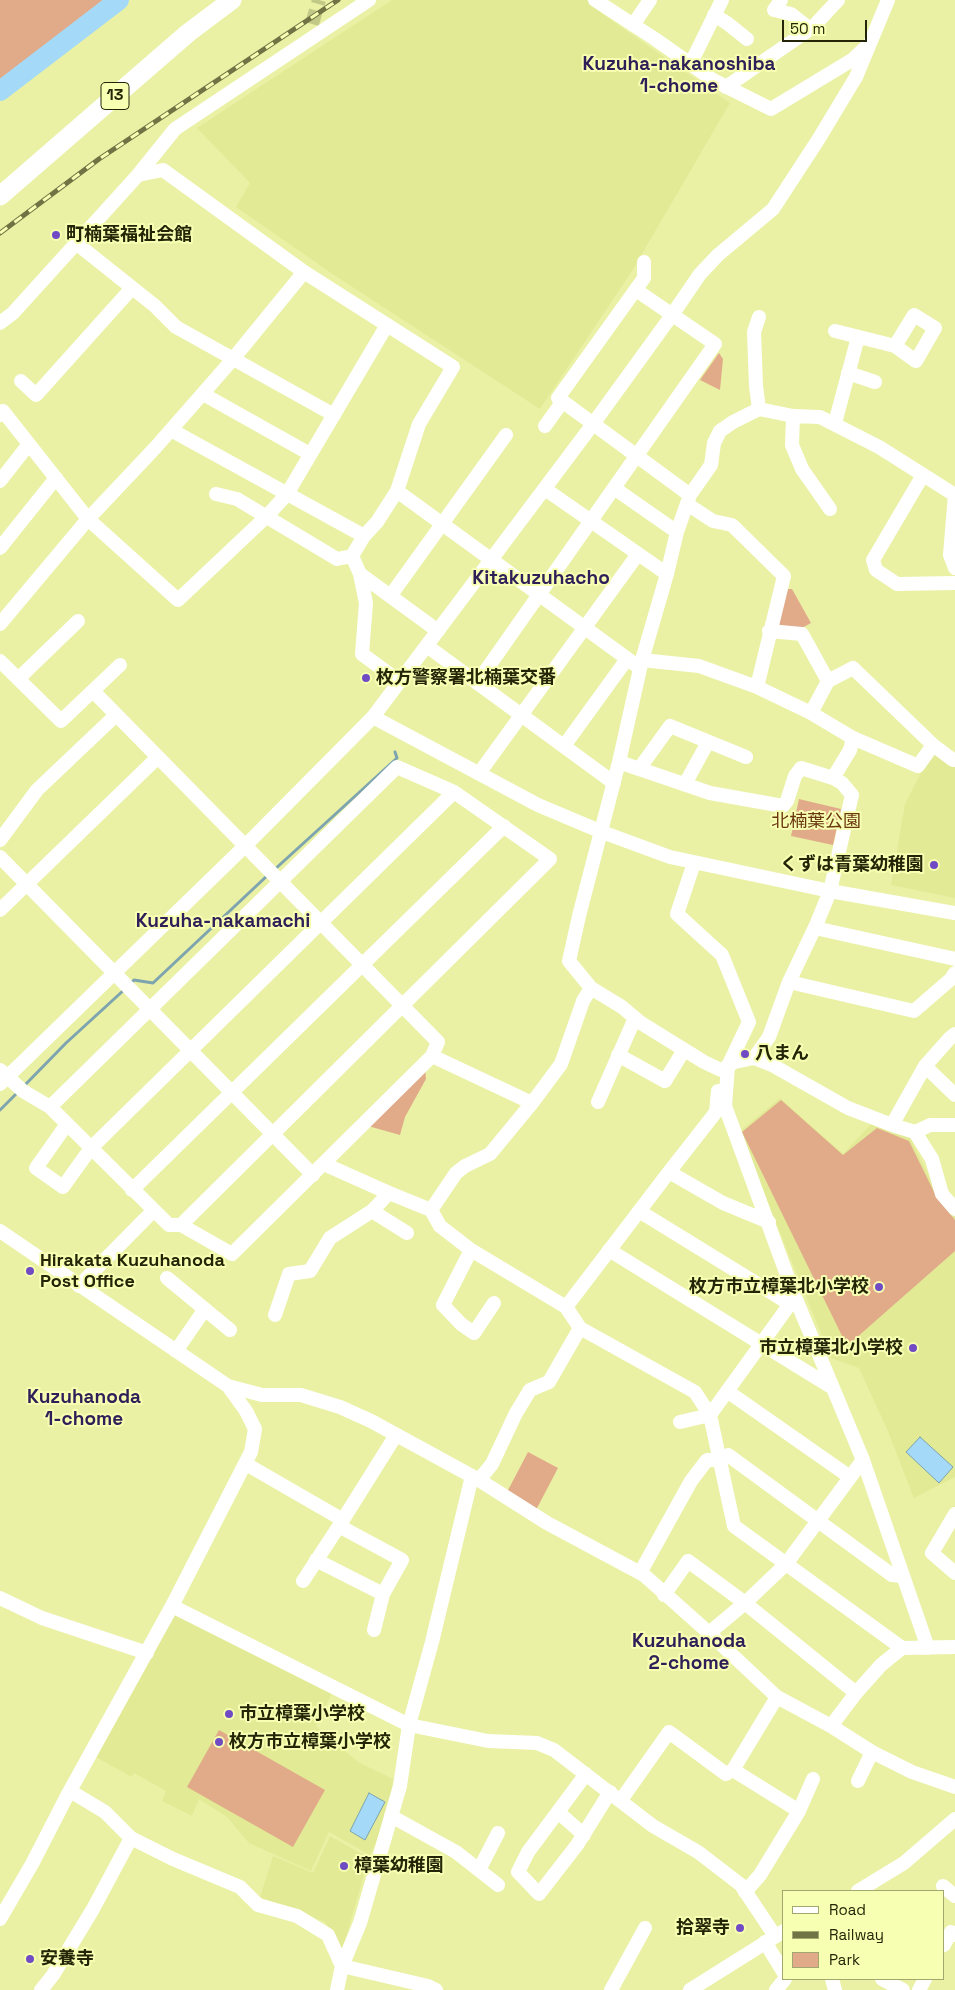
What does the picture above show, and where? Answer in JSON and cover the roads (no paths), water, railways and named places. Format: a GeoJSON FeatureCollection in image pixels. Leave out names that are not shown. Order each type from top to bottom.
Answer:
{"type":"FeatureCollection","features":[{"type":"Feature","properties":{"kind":"main road","name":"13"},"geometry":{"type":"LineString","coordinates":[[0,196],[188,33],[232,0]]}},
{"type":"Feature","properties":{"kind":"street"},"geometry":{"type":"LineString","coordinates":[[0,323],[13,312],[138,175],[174,129],[314,29],[369,0]]}},
{"type":"Feature","properties":{"kind":"street"},"geometry":{"type":"LineString","coordinates":[[595,0],[690,65],[726,87],[771,109],[852,60],[871,42]]}},
{"type":"Feature","properties":{"kind":"street"},"geometry":{"type":"LineString","coordinates":[[634,25],[650,0]]}},
{"type":"Feature","properties":{"kind":"street"},"geometry":{"type":"LineString","coordinates":[[690,65],[722,0]]}},
{"type":"Feature","properties":{"kind":"street"},"geometry":{"type":"LineString","coordinates":[[781,0],[774,10],[791,14],[810,29]]}},
{"type":"Feature","properties":{"kind":"street"},"geometry":{"type":"LineString","coordinates":[[726,87],[810,29],[838,0]]}},
{"type":"Feature","properties":{"kind":"street"},"geometry":{"type":"LineString","coordinates":[[93,690],[116,715],[158,757],[245,846],[280,881],[320,923],[438,1042],[432,1056],[232,1254],[181,1225],[169,1225],[50,1107],[2,1077],[114,973],[245,846],[373,717],[593,424],[672,316],[700,274],[711,262],[773,209],[856,77],[888,0]]}},
{"type":"Feature","properties":{"kind":"street"},"geometry":{"type":"LineString","coordinates":[[714,15],[748,40]]}},
{"type":"Feature","properties":{"kind":"street"},"geometry":{"type":"LineString","coordinates":[[138,175],[163,170],[304,272],[453,367],[419,424],[397,491],[377,522],[364,536],[352,556],[337,559],[237,499],[216,494]]}},
{"type":"Feature","properties":{"kind":"street"},"geometry":{"type":"LineString","coordinates":[[76,243],[155,306],[176,327],[334,415]]}},
{"type":"Feature","properties":{"kind":"street"},"geometry":{"type":"LineString","coordinates":[[644,262],[644,278],[558,398],[637,456],[713,521],[732,525],[784,576],[769,631],[757,687]]}},
{"type":"Feature","properties":{"kind":"street"},"geometry":{"type":"LineString","coordinates":[[0,624],[88,519],[234,359],[304,272]]}},
{"type":"Feature","properties":{"kind":"street"},"geometry":{"type":"LineString","coordinates":[[21,381],[36,395],[132,288]]}},
{"type":"Feature","properties":{"kind":"street"},"geometry":{"type":"LineString","coordinates":[[477,683],[714,344],[636,290]]}},
{"type":"Feature","properties":{"kind":"street"},"geometry":{"type":"LineString","coordinates":[[758,317],[754,332],[756,386],[760,409]]}},
{"type":"Feature","properties":{"kind":"street"},"geometry":{"type":"LineString","coordinates":[[0,415],[3,411],[88,519],[178,600],[267,516],[287,494],[387,325]]}},
{"type":"Feature","properties":{"kind":"street"},"geometry":{"type":"LineString","coordinates":[[835,331],[895,346]]}},
{"type":"Feature","properties":{"kind":"street"},"geometry":{"type":"LineString","coordinates":[[835,423],[858,337]]}},
{"type":"Feature","properties":{"kind":"street"},"geometry":{"type":"LineString","coordinates":[[848,373],[875,382]]}},
{"type":"Feature","properties":{"kind":"street"},"geometry":{"type":"LineString","coordinates":[[203,394],[310,454]]}},
{"type":"Feature","properties":{"kind":"street"},"geometry":{"type":"LineString","coordinates":[[545,426],[563,401]]}},
{"type":"Feature","properties":{"kind":"street"},"geometry":{"type":"LineString","coordinates":[[955,568],[950,555],[955,494],[878,447],[835,423],[820,417],[793,416],[760,409],[732,422],[720,431],[714,442],[711,465],[689,500],[676,532],[667,574],[641,664],[614,783],[569,961],[591,988],[704,1062],[724,1068],[735,1062],[754,1058],[772,1065],[848,1108],[915,1132],[932,1159],[942,1194],[955,1209]]}},
{"type":"Feature","properties":{"kind":"street"},"geometry":{"type":"LineString","coordinates":[[793,416],[792,445],[802,469],[830,509]]}},
{"type":"Feature","properties":{"kind":"street"},"geometry":{"type":"LineString","coordinates":[[171,430],[364,536]]}},
{"type":"Feature","properties":{"kind":"street"},"geometry":{"type":"LineString","coordinates":[[390,595],[506,435]]}},
{"type":"Feature","properties":{"kind":"street"},"geometry":{"type":"LineString","coordinates":[[0,481],[29,444]]}},
{"type":"Feature","properties":{"kind":"street"},"geometry":{"type":"LineString","coordinates":[[923,475],[873,560],[876,570],[897,584],[955,583]]}},
{"type":"Feature","properties":{"kind":"street"},"geometry":{"type":"LineString","coordinates":[[1,545],[56,478]]}},
{"type":"Feature","properties":{"kind":"street"},"geometry":{"type":"LineString","coordinates":[[614,488],[676,532]]}},
{"type":"Feature","properties":{"kind":"street"},"geometry":{"type":"LineString","coordinates":[[545,489],[667,574]]}},
{"type":"Feature","properties":{"kind":"street"},"geometry":{"type":"LineString","coordinates":[[397,491],[627,659],[641,664],[699,666],[757,687],[811,713],[853,738],[918,766],[933,745]]}},
{"type":"Feature","properties":{"kind":"street"},"geometry":{"type":"LineString","coordinates":[[480,772],[638,554]]}},
{"type":"Feature","properties":{"kind":"street"},"geometry":{"type":"LineString","coordinates":[[352,556],[360,574],[366,604],[362,654],[400,682]]}},
{"type":"Feature","properties":{"kind":"street"},"geometry":{"type":"LineString","coordinates":[[360,574],[438,631]]}},
{"type":"Feature","properties":{"kind":"street"},"geometry":{"type":"LineString","coordinates":[[18,679],[78,622]]}},
{"type":"Feature","properties":{"kind":"street"},"geometry":{"type":"LineString","coordinates":[[769,631],[802,634],[828,681]]}},
{"type":"Feature","properties":{"kind":"street"},"geometry":{"type":"LineString","coordinates":[[427,646],[614,783]]}},
{"type":"Feature","properties":{"kind":"street"},"geometry":{"type":"LineString","coordinates":[[564,746],[627,659]]}},
{"type":"Feature","properties":{"kind":"street"},"geometry":{"type":"LineString","coordinates":[[0,661],[61,721],[120,665]]}},
{"type":"Feature","properties":{"kind":"street"},"geometry":{"type":"LineString","coordinates":[[811,713],[828,681],[853,668],[933,745],[953,760]]}},
{"type":"Feature","properties":{"kind":"street"},"geometry":{"type":"LineString","coordinates":[[0,840],[37,790],[116,715]]}},
{"type":"Feature","properties":{"kind":"street"},"geometry":{"type":"LineString","coordinates":[[373,717],[480,772],[538,805],[602,832],[670,857],[830,891],[955,913]]}},
{"type":"Feature","properties":{"kind":"street"},"geometry":{"type":"LineString","coordinates":[[639,769],[670,726],[746,757]]}},
{"type":"Feature","properties":{"kind":"street"},"geometry":{"type":"LineString","coordinates":[[833,778],[850,750],[853,738]]}},
{"type":"Feature","properties":{"kind":"street"},"geometry":{"type":"LineString","coordinates":[[685,784],[708,742]]}},
{"type":"Feature","properties":{"kind":"street"},"geometry":{"type":"LineString","coordinates":[[0,910],[158,757]]}},
{"type":"Feature","properties":{"kind":"street"},"geometry":{"type":"LineString","coordinates":[[619,762],[710,793],[783,806],[787,801],[795,776],[801,768],[833,778],[842,784],[852,795],[830,891],[815,928],[789,982],[770,1037],[754,1058]]}},
{"type":"Feature","properties":{"kind":"street"},"geometry":{"type":"LineString","coordinates":[[50,1107],[397,767],[454,792],[550,859],[181,1225]]}},
{"type":"Feature","properties":{"kind":"street"},"geometry":{"type":"LineString","coordinates":[[67,1124],[36,1168],[63,1186],[91,1148],[454,792]]}},
{"type":"Feature","properties":{"kind":"street"},"geometry":{"type":"LineString","coordinates":[[132,1190],[504,826]]}},
{"type":"Feature","properties":{"kind":"street"},"geometry":{"type":"LineString","coordinates":[[0,857],[313,1174]]}},
{"type":"Feature","properties":{"kind":"street"},"geometry":{"type":"LineString","coordinates":[[566,1307],[716,1112],[718,1075],[724,1068],[749,1022],[722,956],[677,914],[694,863]]}},
{"type":"Feature","properties":{"kind":"street"},"geometry":{"type":"LineString","coordinates":[[815,928],[955,959]]}},
{"type":"Feature","properties":{"kind":"street"},"geometry":{"type":"LineString","coordinates":[[789,982],[914,1011],[955,974]]}},
{"type":"Feature","properties":{"kind":"street"},"geometry":{"type":"LineString","coordinates":[[431,1210],[456,1173],[465,1166],[490,1154],[561,1064],[583,1001],[591,988]]}},
{"type":"Feature","properties":{"kind":"street"},"geometry":{"type":"LineString","coordinates":[[598,1102],[635,1018]]}},
{"type":"Feature","properties":{"kind":"street"},"geometry":{"type":"LineString","coordinates":[[892,1125],[924,1066],[955,1034]]}},
{"type":"Feature","properties":{"kind":"street"},"geometry":{"type":"LineString","coordinates":[[618,1055],[665,1081],[684,1050]]}},
{"type":"Feature","properties":{"kind":"street"},"geometry":{"type":"LineString","coordinates":[[432,1056],[532,1103]]}},
{"type":"Feature","properties":{"kind":"street"},"geometry":{"type":"LineString","coordinates":[[924,1066],[955,1095]]}},
{"type":"Feature","properties":{"kind":"street"},"geometry":{"type":"LineString","coordinates":[[724,1068],[725,1106],[769,1222],[793,1300],[863,1460],[928,1648]]}},
{"type":"Feature","properties":{"kind":"street"},"geometry":{"type":"LineString","coordinates":[[915,1132],[930,1125],[955,1126]]}},
{"type":"Feature","properties":{"kind":"street"},"geometry":{"type":"LineString","coordinates":[[324,1164],[431,1210],[440,1226],[471,1250],[566,1307],[580,1328],[695,1392],[710,1415],[734,1526],[902,1648],[955,1648]]}},
{"type":"Feature","properties":{"kind":"street"},"geometry":{"type":"LineString","coordinates":[[669,1172],[724,1203],[769,1222]]}},
{"type":"Feature","properties":{"kind":"street"},"geometry":{"type":"LineString","coordinates":[[275,1315],[289,1274],[310,1271],[330,1238],[372,1211],[389,1193]]}},
{"type":"Feature","properties":{"kind":"street"},"geometry":{"type":"LineString","coordinates":[[79,1286],[153,1211]]}},
{"type":"Feature","properties":{"kind":"street"},"geometry":{"type":"LineString","coordinates":[[372,1211],[407,1233]]}},
{"type":"Feature","properties":{"kind":"street"},"geometry":{"type":"LineString","coordinates":[[639,1211],[793,1300]]}},
{"type":"Feature","properties":{"kind":"street"},"geometry":{"type":"LineString","coordinates":[[0,1231],[228,1386],[262,1395],[301,1396],[340,1407],[476,1478],[547,1523],[640,1573],[709,1633],[777,1697],[831,1726],[872,1752],[912,1772],[955,1787]]}},
{"type":"Feature","properties":{"kind":"street"},"geometry":{"type":"LineString","coordinates":[[471,1250],[443,1305],[461,1324],[474,1333],[494,1303]]}},
{"type":"Feature","properties":{"kind":"street"},"geometry":{"type":"LineString","coordinates":[[609,1250],[833,1388]]}},
{"type":"Feature","properties":{"kind":"street"},"geometry":{"type":"LineString","coordinates":[[167,1278],[230,1330]]}},
{"type":"Feature","properties":{"kind":"street"},"geometry":{"type":"LineString","coordinates":[[680,1422],[710,1415],[793,1300]]}},
{"type":"Feature","properties":{"kind":"street"},"geometry":{"type":"LineString","coordinates":[[176,1351],[204,1309]]}},
{"type":"Feature","properties":{"kind":"street"},"geometry":{"type":"LineString","coordinates":[[337,1990],[342,1966],[360,1923],[400,1786],[409,1725],[476,1478],[492,1464],[516,1413],[530,1390],[549,1382],[580,1328]]}},
{"type":"Feature","properties":{"kind":"street"},"geometry":{"type":"LineString","coordinates":[[0,1919],[147,1653],[246,1464],[251,1452],[255,1429],[246,1411],[228,1386]]}},
{"type":"Feature","properties":{"kind":"street"},"geometry":{"type":"LineString","coordinates":[[728,1391],[850,1477]]}},
{"type":"Feature","properties":{"kind":"street"},"geometry":{"type":"LineString","coordinates":[[303,1581],[396,1435]]}},
{"type":"Feature","properties":{"kind":"street"},"geometry":{"type":"LineString","coordinates":[[640,1573],[692,1481],[707,1460],[720,1460],[728,1455],[892,1575],[902,1576]]}},
{"type":"Feature","properties":{"kind":"street"},"geometry":{"type":"LineString","coordinates":[[709,1633],[786,1564],[863,1460]]}},
{"type":"Feature","properties":{"kind":"street"},"geometry":{"type":"LineString","coordinates":[[246,1464],[402,1560],[383,1594],[374,1630]]}},
{"type":"Feature","properties":{"kind":"street"},"geometry":{"type":"LineString","coordinates":[[955,1514],[932,1553],[955,1573]]}},
{"type":"Feature","properties":{"kind":"street"},"geometry":{"type":"LineString","coordinates":[[316,1560],[383,1594]]}},
{"type":"Feature","properties":{"kind":"street"},"geometry":{"type":"LineString","coordinates":[[664,1595],[688,1561],[745,1602],[856,1693]]}},
{"type":"Feature","properties":{"kind":"street"},"geometry":{"type":"LineString","coordinates":[[0,1598],[42,1618],[147,1653]]}},
{"type":"Feature","properties":{"kind":"street"},"geometry":{"type":"LineString","coordinates":[[172,1606],[409,1725],[488,1741],[537,1743],[554,1750],[654,1826],[698,1852],[741,1885],[775,1936],[782,1965]]}},
{"type":"Feature","properties":{"kind":"street"},"geometry":{"type":"LineString","coordinates":[[831,1726],[856,1693],[881,1665],[902,1648]]}},
{"type":"Feature","properties":{"kind":"street"},"geometry":{"type":"LineString","coordinates":[[586,1774],[528,1852],[518,1872],[539,1894],[584,1834],[669,1732],[726,1774],[733,1770],[777,1697]]}},
{"type":"Feature","properties":{"kind":"street"},"geometry":{"type":"LineString","coordinates":[[858,1781],[872,1752]]}},
{"type":"Feature","properties":{"kind":"street"},"geometry":{"type":"LineString","coordinates":[[733,1770],[799,1811]]}},
{"type":"Feature","properties":{"kind":"street"},"geometry":{"type":"LineString","coordinates":[[745,1892],[760,1875],[799,1811],[813,1779]]}},
{"type":"Feature","properties":{"kind":"street"},"geometry":{"type":"LineString","coordinates":[[70,1790],[105,1812],[131,1838],[173,1859],[240,1887],[258,1905],[298,1916],[328,1935],[342,1966]]}},
{"type":"Feature","properties":{"kind":"street"},"geometry":{"type":"LineString","coordinates":[[558,1812],[584,1834]]}},
{"type":"Feature","properties":{"kind":"street"},"geometry":{"type":"LineString","coordinates":[[391,1816],[456,1852],[498,1885]]}},
{"type":"Feature","properties":{"kind":"street"},"geometry":{"type":"LineString","coordinates":[[860,1890],[904,1863],[955,1819]]}},
{"type":"Feature","properties":{"kind":"street"},"geometry":{"type":"LineString","coordinates":[[478,1870],[498,1833]]}},
{"type":"Feature","properties":{"kind":"street"},"geometry":{"type":"LineString","coordinates":[[41,1990],[93,1909],[131,1838]]}},
{"type":"Feature","properties":{"kind":"street"},"geometry":{"type":"LineString","coordinates":[[611,1990],[645,1928]]}},
{"type":"Feature","properties":{"kind":"street"},"geometry":{"type":"LineString","coordinates":[[945,1942],[951,1932],[955,1935]]}},
{"type":"Feature","properties":{"kind":"street"},"geometry":{"type":"LineString","coordinates":[[690,1990],[775,1936]]}},
{"type":"Feature","properties":{"kind":"street"},"geometry":{"type":"LineString","coordinates":[[342,1966],[428,1986],[436,1990]]}},
{"type":"Feature","properties":{"kind":"street"},"geometry":{"type":"LineString","coordinates":[[776,1990],[784,1980]]}},
{"type":"Feature","properties":{"kind":"street"},"geometry":{"type":"LineString","coordinates":[[886,1982],[903,1990]]}},
{"type":"Feature","properties":{"kind":"water"},"geometry":{"type":"Polygon","coordinates":[[[920,1437],[953,1467],[939,1483],[906,1452],[920,1437]]]}},
{"type":"Feature","properties":{"kind":"water"},"geometry":{"type":"Polygon","coordinates":[[[369,1793],[385,1802],[365,1840],[350,1831],[369,1793]]]}},
{"type":"Feature","properties":{"kind":"waterway"},"geometry":{"type":"LineString","coordinates":[[0,91],[119,0]]}},
{"type":"Feature","properties":{"kind":"waterway"},"geometry":{"type":"LineString","coordinates":[[274,870],[397,758],[395,752]]}},
{"type":"Feature","properties":{"kind":"waterway"},"geometry":{"type":"LineString","coordinates":[[129,985],[134,980],[153,983],[269,874]]}},
{"type":"Feature","properties":{"kind":"waterway"},"geometry":{"type":"LineString","coordinates":[[23,1087],[66,1043],[125,989]]}},
{"type":"Feature","properties":{"kind":"waterway"},"geometry":{"type":"LineString","coordinates":[[0,1110],[19,1091]]}},
{"type":"Feature","properties":{"kind":"tunnel"},"geometry":{"type":"LineString","coordinates":[[312,24],[319,0]]}},
{"type":"Feature","properties":{"kind":"railway"},"geometry":{"type":"LineString","coordinates":[[0,233],[99,159],[338,0]]}},
{"type":"Feature","properties":{"kind":"place","name":"町楠葉福祉会館"},"geometry":{"type":"Point","coordinates":[56,235]}},
{"type":"Feature","properties":{"kind":"place","name":"枚方警察署北楠葉交番"},"geometry":{"type":"Point","coordinates":[366,678]}},
{"type":"Feature","properties":{"kind":"place","name":"くずは青葉幼稚園"},"geometry":{"type":"Point","coordinates":[934,865]}},
{"type":"Feature","properties":{"kind":"place","name":"八まん"},"geometry":{"type":"Point","coordinates":[745,1054]}},
{"type":"Feature","properties":{"kind":"place","name":"Hirakata Kuzuhanoda Post Office"},"geometry":{"type":"Point","coordinates":[30,1271]}},
{"type":"Feature","properties":{"kind":"place","name":"枚方市立樟葉北小学校"},"geometry":{"type":"Point","coordinates":[879,1287]}},
{"type":"Feature","properties":{"kind":"place","name":"市立樟葉北小学校"},"geometry":{"type":"Point","coordinates":[913,1348]}},
{"type":"Feature","properties":{"kind":"place","name":"市立樟葉小学校"},"geometry":{"type":"Point","coordinates":[229,1714]}},
{"type":"Feature","properties":{"kind":"place","name":"枚方市立樟葉小学校"},"geometry":{"type":"Point","coordinates":[219,1742]}},
{"type":"Feature","properties":{"kind":"place","name":"樟葉幼稚園"},"geometry":{"type":"Point","coordinates":[344,1866]}},
{"type":"Feature","properties":{"kind":"place","name":"拾翠寺"},"geometry":{"type":"Point","coordinates":[740,1928]}},
{"type":"Feature","properties":{"kind":"place","name":"安養寺"},"geometry":{"type":"Point","coordinates":[30,1959]}},
{"type":"Feature","properties":{"kind":"district","name":"Kuzuha-nakanoshiba 1-chome"},"geometry":{"type":"Point","coordinates":[679,76]}},
{"type":"Feature","properties":{"kind":"district","name":"Kitakuzuhacho"},"geometry":{"type":"Point","coordinates":[541,579]}},
{"type":"Feature","properties":{"kind":"district","name":"Kuzuha-nakamachi"},"geometry":{"type":"Point","coordinates":[223,922]}},
{"type":"Feature","properties":{"kind":"district","name":"Kuzuhanoda 1-chome"},"geometry":{"type":"Point","coordinates":[84,1409]}},
{"type":"Feature","properties":{"kind":"district","name":"Kuzuhanoda 2-chome"},"geometry":{"type":"Point","coordinates":[689,1653]}},
{"type":"Feature","properties":{"kind":"park label","name":"北楠葉公園"},"geometry":{"type":"Point","coordinates":[816,822]}}]}
